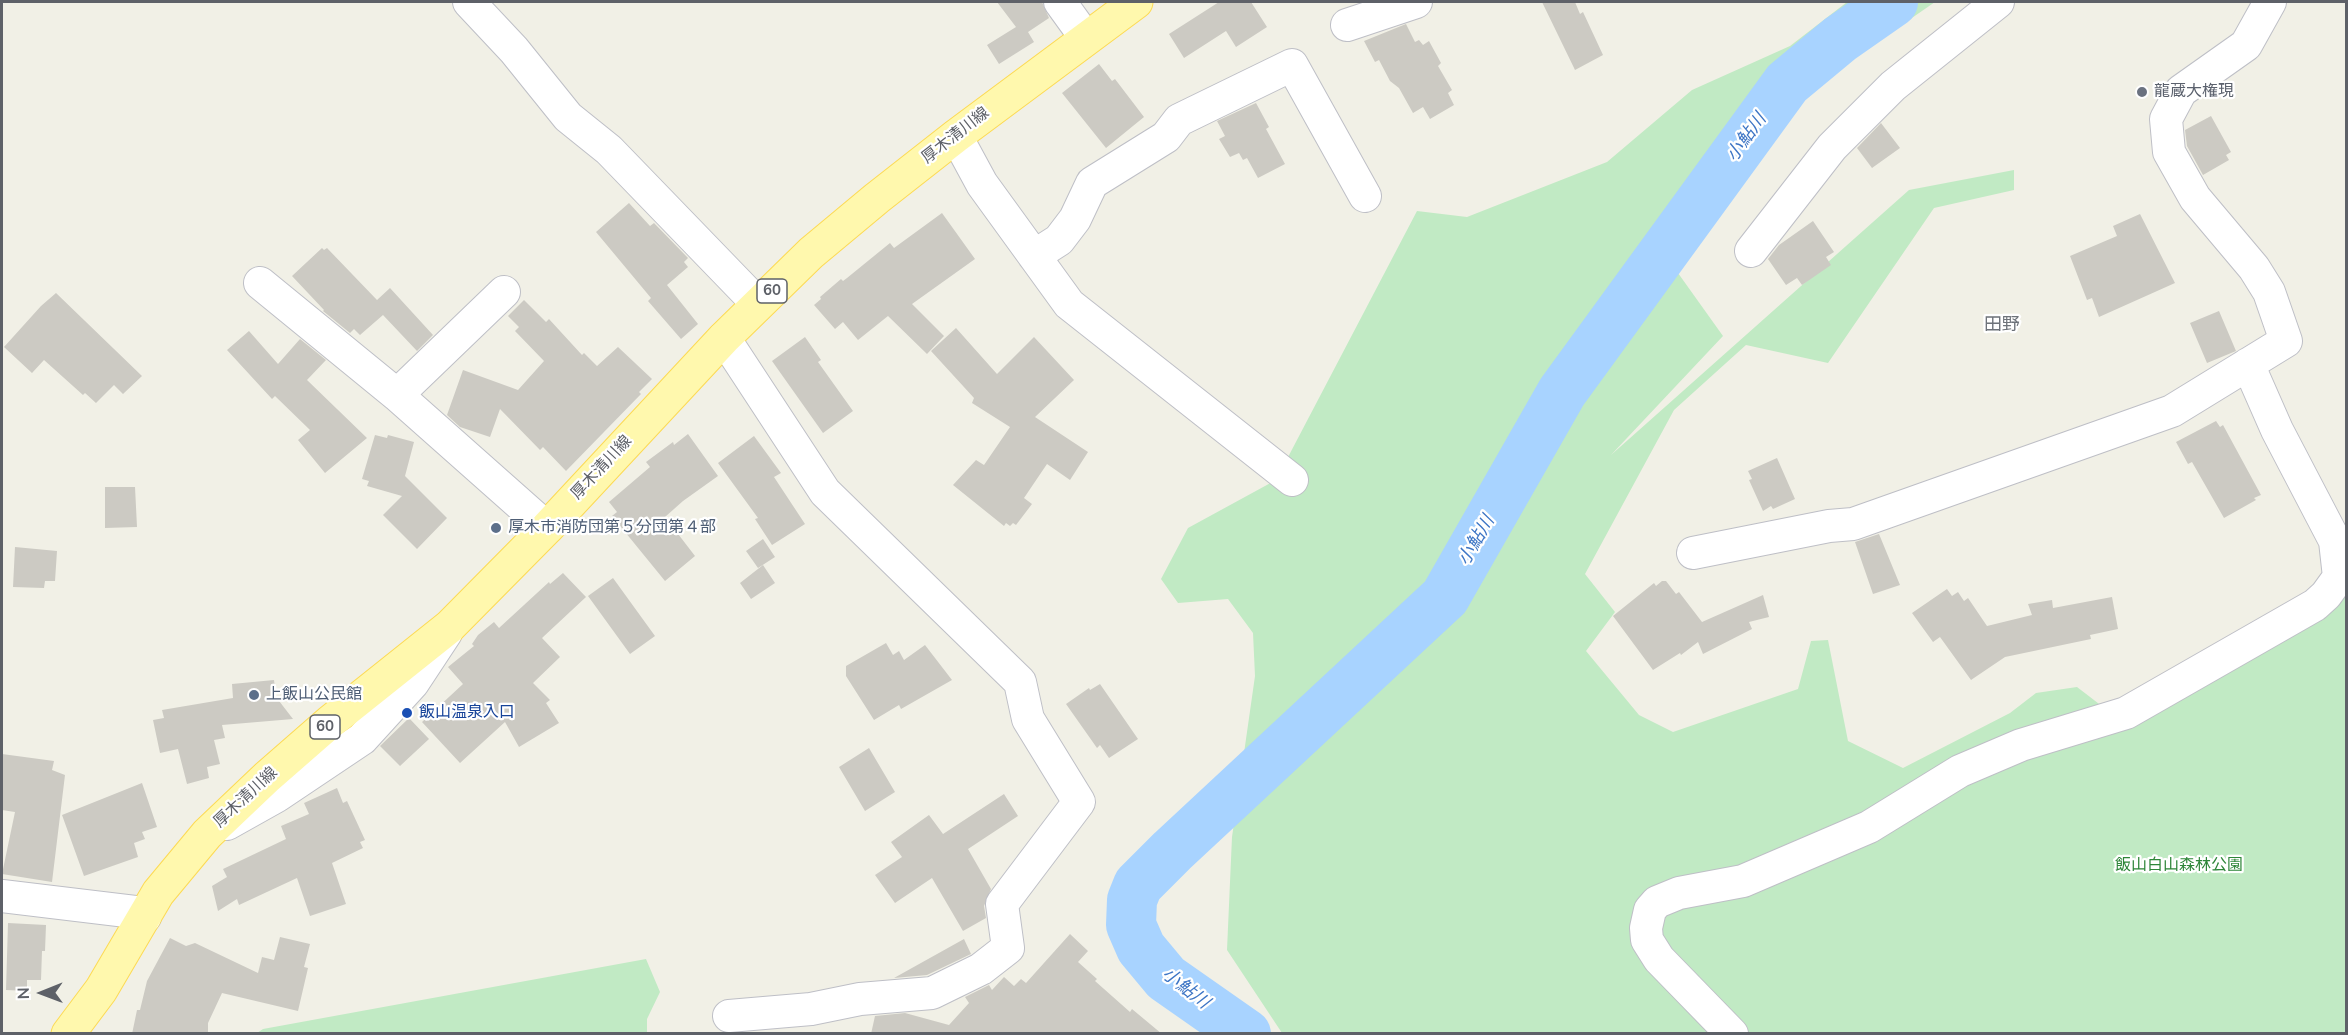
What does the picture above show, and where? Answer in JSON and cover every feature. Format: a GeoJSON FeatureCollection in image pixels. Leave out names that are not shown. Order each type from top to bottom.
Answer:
{"type":"FeatureCollection","features":[{"type":"Feature","properties":{"kind":"main road","name":"厚木清川線"},"geometry":{"type":"LineString","coordinates":[[68,1034],[101,990],[159,893],[207,834],[330,722],[449,627],[547,528],[723,338],[819,246],[956,136],[1136,2]]}},
{"type":"Feature","properties":{"kind":"street"},"geometry":{"type":"LineString","coordinates":[[469,2],[514,50],[568,117],[609,150],[758,304]]}},
{"type":"Feature","properties":{"kind":"street"},"geometry":{"type":"LineString","coordinates":[[1060,2],[1086,38]]}},
{"type":"Feature","properties":{"kind":"street"},"geometry":{"type":"LineString","coordinates":[[1347,25],[1416,2]]}},
{"type":"Feature","properties":{"kind":"street"},"geometry":{"type":"LineString","coordinates":[[1751,251],[1832,147],[1893,86],[1998,2]]}},
{"type":"Feature","properties":{"kind":"street"},"geometry":{"type":"LineString","coordinates":[[1693,553],[1830,526],[1853,524],[2172,411],[2286,341],[2269,291],[2254,268],[2195,198],[2169,152],[2166,119],[2181,91],[2246,45],[2270,2]]}},
{"type":"Feature","properties":{"kind":"street"},"geometry":{"type":"LineString","coordinates":[[1034,256],[1059,240],[1075,219],[1092,183],[1166,137],[1179,120],[1292,65],[1365,196]]}},
{"type":"Feature","properties":{"kind":"street"},"geometry":{"type":"LineString","coordinates":[[956,136],[982,184],[1069,304],[1292,480]]}},
{"type":"Feature","properties":{"kind":"street"},"geometry":{"type":"LineString","coordinates":[[260,283],[397,395],[547,528]]}},
{"type":"Feature","properties":{"kind":"street"},"geometry":{"type":"LineString","coordinates":[[397,395],[504,292]]}},
{"type":"Feature","properties":{"kind":"street"},"geometry":{"type":"LineString","coordinates":[[723,338],[825,492],[1020,682],[1028,719],[1079,802],[1002,904],[1008,948],[981,969],[932,993],[860,999],[811,1009],[729,1016]]}},
{"type":"Feature","properties":{"kind":"street"},"geometry":{"type":"LineString","coordinates":[[1732,1034],[1659,959],[1647,940],[1646,928],[1650,910],[1657,902],[1679,893],[1743,881],[1869,826],[1960,771],[2021,745],[2126,713],[2315,605],[2339,577],[2336,541],[2277,430],[2248,364]]}},
{"type":"Feature","properties":{"kind":"street"},"geometry":{"type":"LineString","coordinates":[[2,896],[135,912],[145,917]]}},
{"type":"Feature","properties":{"kind":"green space","name":"飯山白山森林公園"},"geometry":{"type":"Polygon","coordinates":[[[1847,2],[1935,2],[1893,31],[1853,34],[1641,258],[1673,266],[1723,336],[1611,455],[1909,190],[2014,170],[2014,190],[1934,208],[1828,363],[1746,345],[1674,410],[1585,574],[1615,612],[1586,651],[1639,715],[1673,732],[1798,689],[1811,641],[1828,640],[1848,741],[1903,768],[2010,713],[2036,693],[2077,687],[2107,710],[2346,571],[2346,1033],[1282,1033],[1227,950],[1232,837],[1255,676],[1253,633],[1228,599],[1178,603],[1161,579],[1188,528],[1276,480],[1417,211],[1467,217],[1607,162],[1692,90],[1790,46],[1847,2]]]}},
{"type":"Feature","properties":{"kind":"green space"},"geometry":{"type":"Polygon","coordinates":[[[646,959],[660,992],[647,1019],[647,1033],[257,1033],[263,1029],[646,959]]]}},
{"type":"Feature","properties":{"kind":"building"},"geometry":{"type":"Polygon","coordinates":[[[997,2],[1042,2],[1049,18],[1028,32],[1034,42],[999,64],[987,45],[1016,27],[997,2]]]}},
{"type":"Feature","properties":{"kind":"building"},"geometry":{"type":"Polygon","coordinates":[[[1219,2],[1251,2],[1267,27],[1236,47],[1226,31],[1184,58],[1169,34],[1219,2]]]}},
{"type":"Feature","properties":{"kind":"building"},"geometry":{"type":"Polygon","coordinates":[[[1542,2],[1575,2],[1580,14],[1583,12],[1603,55],[1575,70],[1542,2]]]}},
{"type":"Feature","properties":{"kind":"building"},"geometry":{"type":"Polygon","coordinates":[[[1406,24],[1415,42],[1419,40],[1423,45],[1429,41],[1441,63],[1438,66],[1452,90],[1448,93],[1454,105],[1430,119],[1423,107],[1413,113],[1399,88],[1390,81],[1379,60],[1375,62],[1364,41],[1406,24]]]}},
{"type":"Feature","properties":{"kind":"building"},"geometry":{"type":"Polygon","coordinates":[[[1099,64],[1112,81],[1115,79],[1144,117],[1106,148],[1062,93],[1099,64]]]}},
{"type":"Feature","properties":{"kind":"building"},"geometry":{"type":"Polygon","coordinates":[[[1256,103],[1269,127],[1266,129],[1285,164],[1258,178],[1247,158],[1243,160],[1239,153],[1230,157],[1219,139],[1225,136],[1217,121],[1256,103]]]}},
{"type":"Feature","properties":{"kind":"building"},"geometry":{"type":"Polygon","coordinates":[[[2211,116],[2231,152],[2226,155],[2229,160],[2203,175],[2187,146],[2185,130],[2211,116]]]}},
{"type":"Feature","properties":{"kind":"building"},"geometry":{"type":"Polygon","coordinates":[[[1881,123],[1900,148],[1872,168],[1857,148],[1881,123]]]}},
{"type":"Feature","properties":{"kind":"building"},"geometry":{"type":"Polygon","coordinates":[[[629,203],[650,226],[654,223],[688,258],[684,262],[688,267],[667,285],[698,324],[681,339],[648,301],[651,298],[596,232],[629,203]]]}},
{"type":"Feature","properties":{"kind":"building"},"geometry":{"type":"Polygon","coordinates":[[[942,213],[975,259],[912,304],[944,336],[927,354],[888,316],[858,340],[843,322],[835,329],[814,305],[821,299],[820,297],[890,243],[894,248],[942,213]]]}},
{"type":"Feature","properties":{"kind":"building"},"geometry":{"type":"Polygon","coordinates":[[[2140,214],[2175,283],[2099,317],[2092,298],[2087,300],[2070,256],[2117,236],[2113,226],[2140,214]]]}},
{"type":"Feature","properties":{"kind":"building"},"geometry":{"type":"Polygon","coordinates":[[[1813,221],[1834,252],[1826,257],[1831,265],[1802,285],[1797,278],[1786,285],[1768,259],[1779,245],[1813,221]]]}},
{"type":"Feature","properties":{"kind":"building"},"geometry":{"type":"Polygon","coordinates":[[[322,248],[324,250],[327,248],[377,300],[390,288],[433,335],[417,351],[383,315],[360,335],[354,329],[350,333],[323,311],[292,276],[322,248]]]}},
{"type":"Feature","properties":{"kind":"building"},"geometry":{"type":"Polygon","coordinates":[[[56,293],[142,376],[123,394],[114,385],[96,403],[85,393],[83,395],[44,360],[32,373],[4,347],[56,293]]]}},
{"type":"Feature","properties":{"kind":"building"},"geometry":{"type":"Polygon","coordinates":[[[524,300],[546,322],[549,319],[582,355],[584,353],[597,366],[618,347],[652,379],[639,392],[641,394],[566,471],[543,447],[540,450],[500,409],[490,437],[460,427],[447,415],[463,370],[518,390],[544,361],[515,331],[519,327],[508,316],[524,300]]]}},
{"type":"Feature","properties":{"kind":"building"},"geometry":{"type":"Polygon","coordinates":[[[2219,311],[2236,351],[2207,363],[2190,323],[2219,311]]]}},
{"type":"Feature","properties":{"kind":"building"},"geometry":{"type":"Polygon","coordinates":[[[956,328],[997,374],[1034,337],[1074,380],[1035,417],[1088,452],[1070,480],[1047,464],[1024,498],[1032,504],[1016,525],[1013,523],[1010,526],[1006,523],[1004,526],[953,485],[976,460],[984,465],[1010,427],[972,403],[974,398],[931,351],[956,328]]]}},
{"type":"Feature","properties":{"kind":"building"},"geometry":{"type":"Polygon","coordinates":[[[249,331],[278,364],[300,339],[326,360],[307,380],[367,438],[325,473],[298,440],[310,430],[275,396],[272,399],[227,350],[249,331]]]}},
{"type":"Feature","properties":{"kind":"building"},"geometry":{"type":"Polygon","coordinates":[[[805,337],[821,360],[818,362],[853,411],[823,433],[772,361],[805,337]]]}},
{"type":"Feature","properties":{"kind":"building"},"geometry":{"type":"Polygon","coordinates":[[[2216,421],[2220,427],[2223,425],[2261,495],[2224,518],[2192,462],[2188,464],[2176,442],[2216,421]]]}},
{"type":"Feature","properties":{"kind":"building"},"geometry":{"type":"Polygon","coordinates":[[[688,434],[718,476],[665,517],[695,556],[665,581],[612,516],[617,512],[609,502],[650,467],[646,462],[688,434]]]}},
{"type":"Feature","properties":{"kind":"building"},"geometry":{"type":"Polygon","coordinates":[[[375,435],[387,438],[388,435],[414,442],[405,476],[447,518],[417,549],[383,515],[402,496],[367,486],[369,481],[362,479],[375,435]]]}},
{"type":"Feature","properties":{"kind":"building"},"geometry":{"type":"Polygon","coordinates":[[[754,436],[781,473],[774,477],[805,524],[772,545],[755,519],[758,518],[718,463],[754,436]]]}},
{"type":"Feature","properties":{"kind":"building"},"geometry":{"type":"Polygon","coordinates":[[[1777,458],[1795,499],[1773,509],[1771,506],[1763,511],[1749,480],[1752,479],[1748,471],[1777,458]]]}},
{"type":"Feature","properties":{"kind":"building"},"geometry":{"type":"Polygon","coordinates":[[[105,487],[135,487],[137,527],[105,528],[105,487]]]}},
{"type":"Feature","properties":{"kind":"building"},"geometry":{"type":"Polygon","coordinates":[[[1879,534],[1900,585],[1873,594],[1855,542],[1879,534]]]}},
{"type":"Feature","properties":{"kind":"building"},"geometry":{"type":"Polygon","coordinates":[[[763,539],[775,557],[758,568],[746,551],[763,539]]]}},
{"type":"Feature","properties":{"kind":"building"},"geometry":{"type":"Polygon","coordinates":[[[15,547],[57,551],[55,581],[45,581],[44,588],[13,587],[15,547]]]}},
{"type":"Feature","properties":{"kind":"building"},"geometry":{"type":"Polygon","coordinates":[[[763,565],[775,583],[751,599],[740,583],[763,565]]]}},
{"type":"Feature","properties":{"kind":"building"},"geometry":{"type":"Polygon","coordinates":[[[563,573],[586,597],[542,638],[560,657],[533,683],[550,700],[546,703],[559,723],[519,747],[505,722],[460,763],[422,722],[463,684],[448,667],[474,646],[472,644],[478,635],[494,622],[499,628],[549,582],[550,584],[563,573]]]}},
{"type":"Feature","properties":{"kind":"building"},"geometry":{"type":"Polygon","coordinates":[[[613,578],[655,636],[630,654],[588,596],[613,578]]]}},
{"type":"Feature","properties":{"kind":"building"},"geometry":{"type":"Polygon","coordinates":[[[1666,581],[1676,594],[1679,592],[1702,622],[1763,595],[1769,617],[1749,622],[1752,629],[1703,654],[1698,642],[1681,655],[1680,653],[1653,670],[1613,616],[1654,583],[1656,586],[1666,581]]]}},
{"type":"Feature","properties":{"kind":"building"},"geometry":{"type":"Polygon","coordinates":[[[1947,589],[1952,596],[1958,592],[1964,601],[1968,598],[1987,626],[2032,615],[2028,604],[2052,600],[2053,608],[2112,597],[2118,629],[2090,635],[2091,639],[2005,657],[1971,680],[1940,637],[1933,642],[1912,613],[1947,589]]]}},
{"type":"Feature","properties":{"kind":"building"},"geometry":{"type":"Polygon","coordinates":[[[886,643],[893,655],[899,651],[904,660],[925,645],[952,680],[901,709],[899,705],[874,720],[846,676],[846,666],[886,643]]]}},
{"type":"Feature","properties":{"kind":"building"},"geometry":{"type":"Polygon","coordinates":[[[274,680],[276,697],[293,719],[222,725],[225,738],[214,740],[220,764],[207,767],[209,778],[187,784],[178,749],[160,753],[153,720],[164,718],[162,710],[233,698],[232,684],[274,680]]]}},
{"type":"Feature","properties":{"kind":"building"},"geometry":{"type":"Polygon","coordinates":[[[1100,684],[1138,739],[1109,758],[1100,745],[1097,748],[1066,704],[1089,688],[1090,690],[1100,684]]]}},
{"type":"Feature","properties":{"kind":"building"},"geometry":{"type":"Polygon","coordinates":[[[409,718],[429,739],[400,766],[380,746],[409,718]]]}},
{"type":"Feature","properties":{"kind":"building"},"geometry":{"type":"Polygon","coordinates":[[[869,748],[895,792],[865,811],[839,767],[869,748]]]}},
{"type":"Feature","properties":{"kind":"building"},"geometry":{"type":"Polygon","coordinates":[[[2,754],[54,761],[52,770],[65,775],[52,882],[2,874],[15,812],[2,810],[2,754]]]}},
{"type":"Feature","properties":{"kind":"building"},"geometry":{"type":"Polygon","coordinates":[[[142,783],[157,827],[142,832],[145,839],[134,843],[138,857],[84,876],[62,815],[142,783]]]}},
{"type":"Feature","properties":{"kind":"building"},"geometry":{"type":"Polygon","coordinates":[[[337,788],[343,803],[347,801],[365,840],[360,842],[363,848],[332,863],[346,904],[310,916],[297,878],[239,905],[237,899],[218,911],[212,886],[227,877],[223,869],[286,839],[281,826],[309,814],[304,803],[337,788]]]}},
{"type":"Feature","properties":{"kind":"building"},"geometry":{"type":"Polygon","coordinates":[[[1004,794],[1018,816],[968,849],[991,889],[984,906],[986,918],[963,931],[932,878],[895,903],[875,875],[902,857],[891,842],[929,815],[943,834],[1004,794]]]}},
{"type":"Feature","properties":{"kind":"building"},"geometry":{"type":"Polygon","coordinates":[[[8,923],[46,925],[41,980],[27,980],[27,991],[6,990],[8,923]]]}},
{"type":"Feature","properties":{"kind":"building"},"geometry":{"type":"Polygon","coordinates":[[[1070,934],[1088,951],[1078,962],[1097,979],[1095,981],[1130,1012],[1132,1009],[1162,1034],[871,1034],[875,1016],[905,1013],[949,1025],[969,1003],[965,997],[989,985],[992,990],[1004,977],[1014,986],[1021,979],[1026,983],[1070,934]]]}},
{"type":"Feature","properties":{"kind":"building"},"geometry":{"type":"Polygon","coordinates":[[[280,937],[310,944],[304,967],[308,968],[298,1011],[222,993],[208,1023],[208,1034],[132,1034],[147,981],[170,938],[186,946],[195,943],[258,973],[262,957],[274,960],[280,937]]]}},
{"type":"Feature","properties":{"kind":"building"},"geometry":{"type":"Polygon","coordinates":[[[964,939],[971,954],[927,975],[894,978],[964,939]]]}},
{"type":"Feature","properties":{"kind":"waterway","name":"小鮎川"},"geometry":{"type":"LineString","coordinates":[[1246,1034],[1166,978],[1141,948],[1131,925],[1132,900],[1138,885],[1445,597],[1562,392],[1787,83],[1840,39],[1893,2]]}},
{"type":"Feature","properties":{"kind":"place","name":"龍蔵大権現"},"geometry":{"type":"Point","coordinates":[2142,92]}},
{"type":"Feature","properties":{"kind":"place","name":"厚木市消防団第５分団第４部"},"geometry":{"type":"Point","coordinates":[496,528]}},
{"type":"Feature","properties":{"kind":"place","name":"上飯山公民館"},"geometry":{"type":"Point","coordinates":[254,695]}},
{"type":"Feature","properties":{"kind":"place","name":"飯山温泉入口"},"geometry":{"type":"Point","coordinates":[407,713]}},
{"type":"Feature","properties":{"kind":"district","name":"田野"},"geometry":{"type":"Point","coordinates":[2002,326]}}]}
